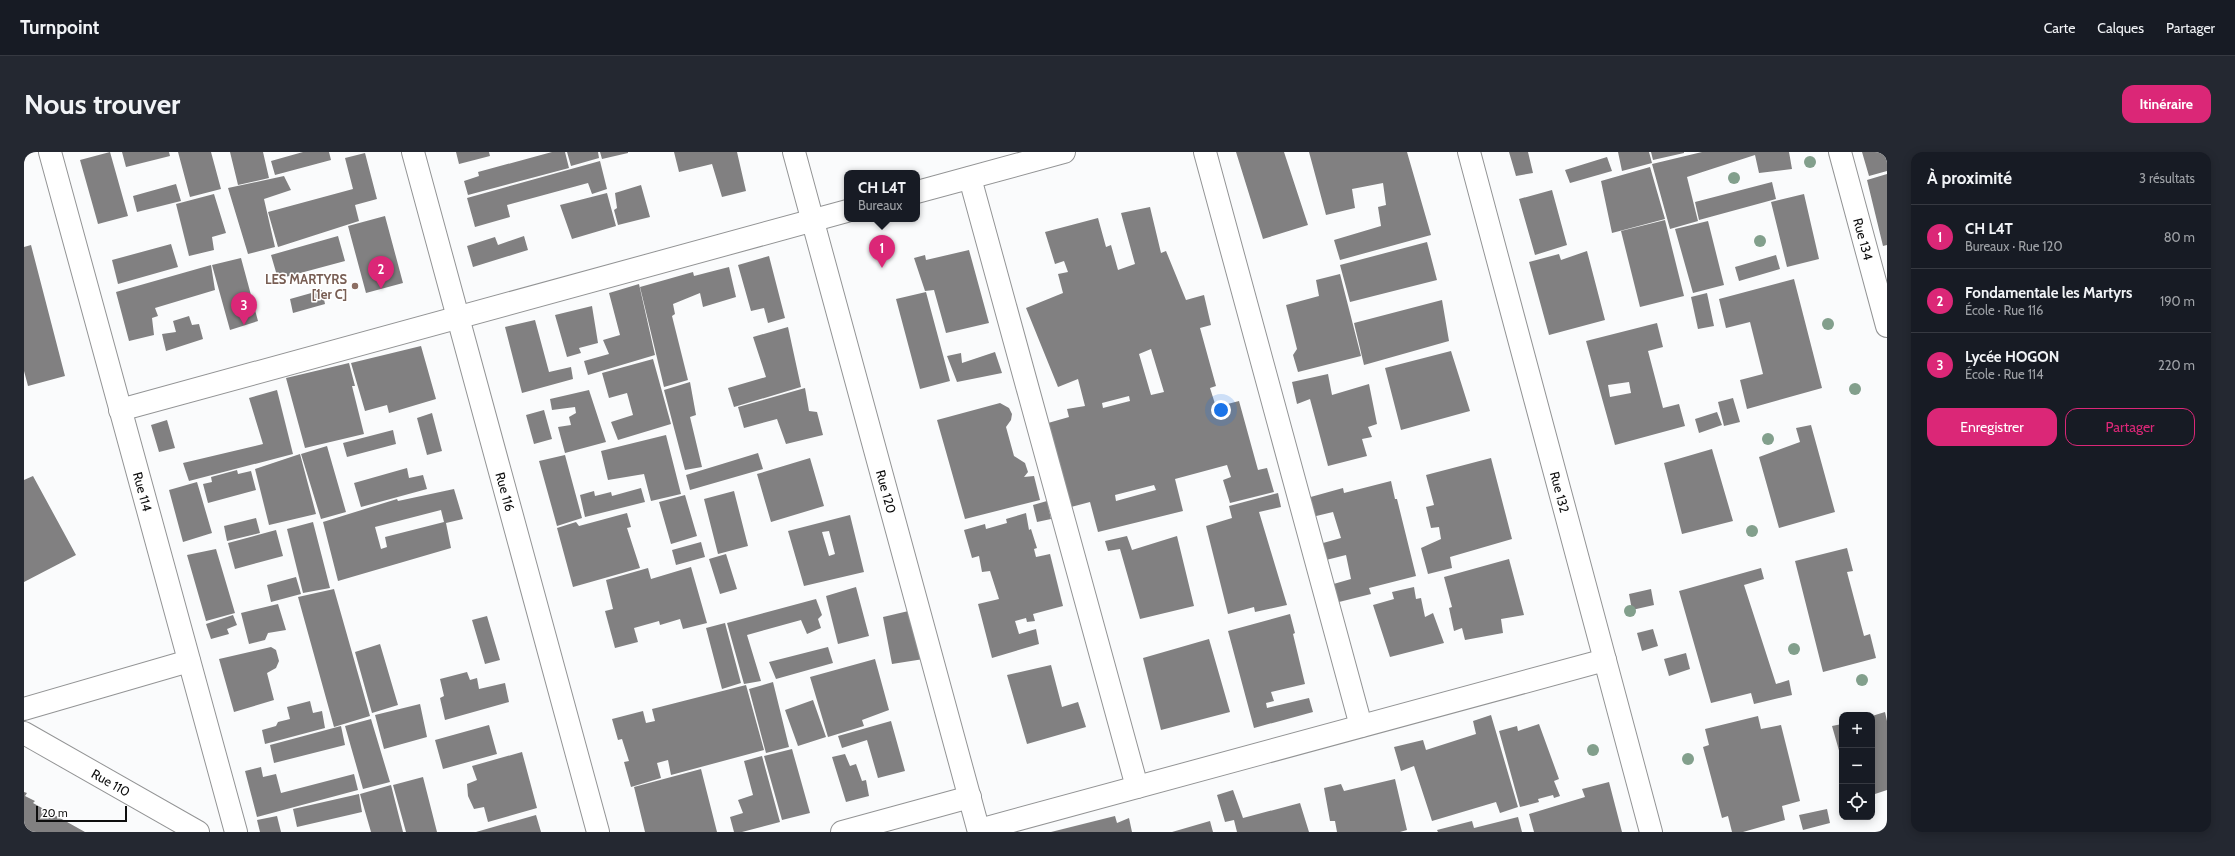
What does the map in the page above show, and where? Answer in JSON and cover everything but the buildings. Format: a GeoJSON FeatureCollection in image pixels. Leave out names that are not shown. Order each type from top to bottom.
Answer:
{"type":"FeatureCollection","features":[{"type":"Feature","properties":{"kind":"street","name":"Rue 114"},"geometry":{"type":"LineString","coordinates":[[50,152],[236,832]]}},
{"type":"Feature","properties":{"kind":"street","name":"Rue 116"},"geometry":{"type":"LineString","coordinates":[[414,152],[598,832]]}},
{"type":"Feature","properties":{"kind":"street","name":"Rue 120"},"geometry":{"type":"LineString","coordinates":[[794,152],[979,831]]}},
{"type":"Feature","properties":{"kind":"street"},"geometry":{"type":"LineString","coordinates":[[920,191],[1064,152]]}},
{"type":"Feature","properties":{"kind":"street"},"geometry":{"type":"LineString","coordinates":[[1205,152],[1362,726]]}},
{"type":"Feature","properties":{"kind":"street","name":"Rue 132"},"geometry":{"type":"LineString","coordinates":[[1470,152],[1651,832]]}},
{"type":"Feature","properties":{"kind":"street","name":"Rue 134"},"geometry":{"type":"LineString","coordinates":[[1840,152],[1887,326]]}},
{"type":"Feature","properties":{"kind":"street"},"geometry":{"type":"LineString","coordinates":[[970,178],[1137,788]]}},
{"type":"Feature","properties":{"kind":"street"},"geometry":{"type":"LineString","coordinates":[[120,410],[844,212]]}},
{"type":"Feature","properties":{"kind":"street"},"geometry":{"type":"LineString","coordinates":[[979,831],[1605,660]]}},
{"type":"Feature","properties":{"kind":"street"},"geometry":{"type":"LineString","coordinates":[[24,709],[189,661]]}},
{"type":"Feature","properties":{"kind":"street","name":"Rue 110"},"geometry":{"type":"LineString","coordinates":[[24,733],[198,832]]}},
{"type":"Feature","properties":{"kind":"street"},"geometry":{"type":"LineString","coordinates":[[842,832],[970,797]]}},
{"type":"Feature","properties":{"kind":"place","name":"CH L4T"},"geometry":{"type":"Point","coordinates":[882,268]}},
{"type":"Feature","properties":{"kind":"place","name":"LES MARTYRS [1er C]"},"geometry":{"type":"Point","coordinates":[355,286]}},
{"type":"Feature","properties":{"kind":"place","name":"Fondamentale les Martyrs"},"geometry":{"type":"Point","coordinates":[381,289]}},
{"type":"Feature","properties":{"kind":"place","name":"Lycée HOGON"},"geometry":{"type":"Point","coordinates":[244,325]}}]}
